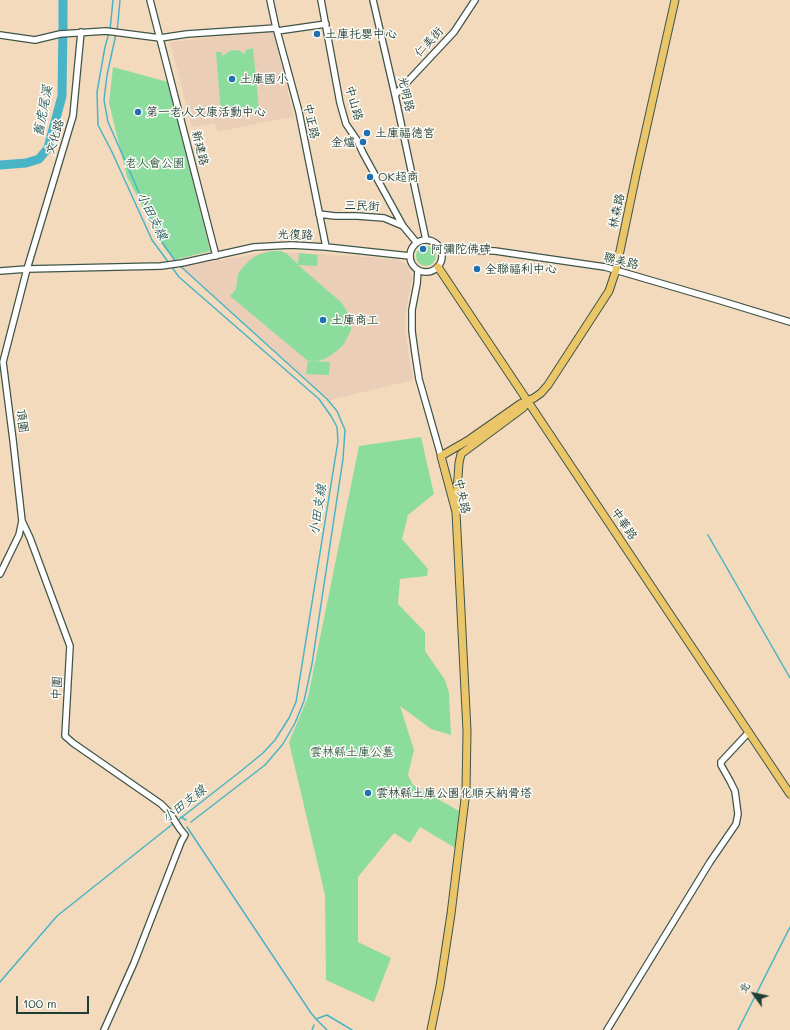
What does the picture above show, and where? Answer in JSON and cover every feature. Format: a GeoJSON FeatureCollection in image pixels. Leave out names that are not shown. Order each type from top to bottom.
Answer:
{"type":"FeatureCollection","features":[{"type":"Feature","properties":{"kind":"main road","name":"林森路"},"geometry":{"type":"LineString","coordinates":[[441,456],[467,441],[520,404],[541,393],[609,291],[616,270],[675,0]]}},
{"type":"Feature","properties":{"kind":"main road","name":"中華路"},"geometry":{"type":"LineString","coordinates":[[438,267],[790,794]]}},
{"type":"Feature","properties":{"kind":"main road","name":"林森路"},"geometry":{"type":"LineString","coordinates":[[456,512],[459,463],[461,454],[523,408],[528,401]]}},
{"type":"Feature","properties":{"kind":"main road","name":"中央路"},"geometry":{"type":"LineString","coordinates":[[431,1030],[440,986],[466,791],[467,731],[456,512],[441,456]]}},
{"type":"Feature","properties":{"kind":"street","name":"新建路"},"geometry":{"type":"LineString","coordinates":[[150,0],[216,256]]}},
{"type":"Feature","properties":{"kind":"street","name":"中正路"},"geometry":{"type":"LineString","coordinates":[[270,0],[299,112],[326,247]]}},
{"type":"Feature","properties":{"kind":"street","name":"中山路"},"geometry":{"type":"LineString","coordinates":[[321,0],[340,103],[346,124],[403,226],[417,243]]}},
{"type":"Feature","properties":{"kind":"street","name":"光明路"},"geometry":{"type":"LineString","coordinates":[[373,0],[396,95],[426,240]]}},
{"type":"Feature","properties":{"kind":"street","name":"仁美街"},"geometry":{"type":"LineString","coordinates":[[396,95],[454,32],[475,0]]}},
{"type":"Feature","properties":{"kind":"street"},"geometry":{"type":"LineString","coordinates":[[0,35],[35,40],[60,34],[106,31],[160,38],[187,34],[277,30],[326,24]]}},
{"type":"Feature","properties":{"kind":"street","name":"文化路"},"geometry":{"type":"LineString","coordinates":[[27,269],[73,116],[81,32]]}},
{"type":"Feature","properties":{"kind":"street","name":"三民街"},"geometry":{"type":"LineString","coordinates":[[319,214],[384,218],[403,226]]}},
{"type":"Feature","properties":{"kind":"street"},"geometry":{"type":"LineString","coordinates":[[426,240],[435,242],[441,250],[442,259],[438,267],[434,270],[423,272],[414,266],[410,256],[411,251],[417,243],[426,240]]}},
{"type":"Feature","properties":{"kind":"street","name":"光復路"},"geometry":{"type":"LineString","coordinates":[[27,269],[161,266],[182,263],[254,247],[291,245],[326,247],[410,256]]}},
{"type":"Feature","properties":{"kind":"street","name":"聯美路"},"geometry":{"type":"LineString","coordinates":[[441,250],[495,251],[605,267],[790,322]]}},
{"type":"Feature","properties":{"kind":"street"},"geometry":{"type":"LineString","coordinates":[[0,271],[27,269]]}},
{"type":"Feature","properties":{"kind":"street","name":"頂圍"},"geometry":{"type":"LineString","coordinates":[[0,574],[19,535],[22,521],[3,362],[27,269]]}},
{"type":"Feature","properties":{"kind":"street","name":"中央路"},"geometry":{"type":"LineString","coordinates":[[418,270],[412,310],[412,331],[420,379],[441,456]]}},
{"type":"Feature","properties":{"kind":"street","name":"中圍"},"geometry":{"type":"LineString","coordinates":[[22,521],[30,538],[70,646],[65,736],[161,804],[169,812],[185,835],[134,963],[104,1030]]}},
{"type":"Feature","properties":{"kind":"street"},"geometry":{"type":"LineString","coordinates":[[606,1030],[710,862],[736,824],[738,814],[735,791],[721,765],[721,762],[748,732]]}},
{"type":"Feature","properties":{"kind":"shaded area","name":"土庫國小"},"geometry":{"type":"Polygon","coordinates":[[[273,31],[294,117],[218,132],[214,123],[192,127],[170,42],[273,31]]]}},
{"type":"Feature","properties":{"kind":"shaded area","name":"土庫商工"},"geometry":{"type":"Polygon","coordinates":[[[272,251],[398,259],[408,266],[412,277],[406,310],[405,331],[413,380],[330,400],[182,267],[272,251]]]}},
{"type":"Feature","properties":{"kind":"green space"},"geometry":{"type":"Polygon","coordinates":[[[253,48],[259,110],[251,111],[251,107],[244,111],[234,112],[227,109],[227,112],[221,113],[216,52],[222,52],[222,56],[235,50],[246,54],[245,50],[253,48]]]}},
{"type":"Feature","properties":{"kind":"green space","name":"老人會公園"},"geometry":{"type":"Polygon","coordinates":[[[113,67],[168,82],[210,251],[174,260],[164,247],[127,177],[109,103],[113,67]]]}},
{"type":"Feature","properties":{"kind":"green space"},"geometry":{"type":"Polygon","coordinates":[[[422,246],[430,246],[436,252],[436,260],[430,266],[422,266],[416,260],[416,252],[422,246]]]}},
{"type":"Feature","properties":{"kind":"green space"},"geometry":{"type":"Polygon","coordinates":[[[272,251],[281,251],[287,254],[298,264],[299,253],[318,255],[317,266],[298,265],[342,303],[349,315],[351,320],[351,330],[344,344],[325,359],[308,361],[230,296],[236,289],[238,274],[242,268],[254,257],[272,251]]]}},
{"type":"Feature","properties":{"kind":"green space"},"geometry":{"type":"Polygon","coordinates":[[[308,361],[330,362],[329,375],[306,374],[308,361]]]}},
{"type":"Feature","properties":{"kind":"green space","name":"雲林縣土庫公墓"},"geometry":{"type":"Polygon","coordinates":[[[421,437],[434,494],[408,515],[402,539],[428,569],[427,576],[400,579],[398,604],[425,632],[425,651],[445,680],[449,693],[451,735],[431,729],[400,706],[414,750],[408,775],[413,785],[461,812],[457,849],[420,827],[410,843],[394,833],[358,877],[358,942],[391,958],[374,1002],[326,980],[325,895],[289,742],[308,697],[359,446],[421,437]]]}},
{"type":"Feature","properties":{"kind":"waterway","name":"舊虎尾溪"},"geometry":{"type":"LineString","coordinates":[[0,165],[26,163],[39,159],[48,148],[62,96],[63,0]]}},
{"type":"Feature","properties":{"kind":"waterway","name":"小田支線"},"geometry":{"type":"LineString","coordinates":[[110,30],[113,0]]}},
{"type":"Feature","properties":{"kind":"waterway"},"geometry":{"type":"LineString","coordinates":[[117,30],[120,0]]}},
{"type":"Feature","properties":{"kind":"waterway","name":"小田支線"},"geometry":{"type":"LineString","coordinates":[[109,33],[97,92],[98,125],[152,240],[169,263]]}},
{"type":"Feature","properties":{"kind":"waterway"},"geometry":{"type":"LineString","coordinates":[[116,34],[107,75],[104,100],[108,122],[159,238],[176,262]]}},
{"type":"Feature","properties":{"kind":"waterway"},"geometry":{"type":"LineString","coordinates":[[179,265],[327,399],[337,411],[345,430],[343,459],[312,664],[304,701],[295,723],[283,744],[265,765],[191,822]]}},
{"type":"Feature","properties":{"kind":"waterway","name":"小田支線"},"geometry":{"type":"LineString","coordinates":[[171,266],[179,277],[319,399],[337,427],[338,441],[296,702],[289,718],[275,740],[263,753],[177,821]]}},
{"type":"Feature","properties":{"kind":"waterway"},"geometry":{"type":"LineString","coordinates":[[708,535],[790,678]]}},
{"type":"Feature","properties":{"kind":"waterway","name":"小田支線"},"geometry":{"type":"LineString","coordinates":[[181,817],[186,820]]}},
{"type":"Feature","properties":{"kind":"waterway","name":"小田支線"},"geometry":{"type":"LineString","coordinates":[[0,982],[57,916],[174,823]]}},
{"type":"Feature","properties":{"kind":"waterway"},"geometry":{"type":"LineString","coordinates":[[187,827],[311,1013],[327,1030]]}},
{"type":"Feature","properties":{"kind":"waterway"},"geometry":{"type":"LineString","coordinates":[[738,1030],[790,927]]}},
{"type":"Feature","properties":{"kind":"waterway"},"geometry":{"type":"LineString","coordinates":[[316,1019],[327,1015],[352,1030]]}},
{"type":"Feature","properties":{"kind":"waterway"},"geometry":{"type":"LineString","coordinates":[[312,1030],[314,1025]]}},
{"type":"Feature","properties":{"kind":"place","name":"土庫托嬰中心"},"geometry":{"type":"Point","coordinates":[317,34]}},
{"type":"Feature","properties":{"kind":"place","name":"土庫國小"},"geometry":{"type":"Point","coordinates":[232,79]}},
{"type":"Feature","properties":{"kind":"place","name":"第一老人文康活動中心"},"geometry":{"type":"Point","coordinates":[138,112]}},
{"type":"Feature","properties":{"kind":"place","name":"土庫福德宮"},"geometry":{"type":"Point","coordinates":[367,133]}},
{"type":"Feature","properties":{"kind":"place","name":"金爐"},"geometry":{"type":"Point","coordinates":[363,142]}},
{"type":"Feature","properties":{"kind":"place","name":"OK超商"},"geometry":{"type":"Point","coordinates":[370,177]}},
{"type":"Feature","properties":{"kind":"place","name":"阿彌陀佛碑"},"geometry":{"type":"Point","coordinates":[423,249]}},
{"type":"Feature","properties":{"kind":"place","name":"全聯福利中心"},"geometry":{"type":"Point","coordinates":[477,269]}},
{"type":"Feature","properties":{"kind":"place","name":"土庫商工"},"geometry":{"type":"Point","coordinates":[323,320]}},
{"type":"Feature","properties":{"kind":"place","name":"雲林縣土庫公園化順天納骨塔"},"geometry":{"type":"Point","coordinates":[368,793]}}]}
